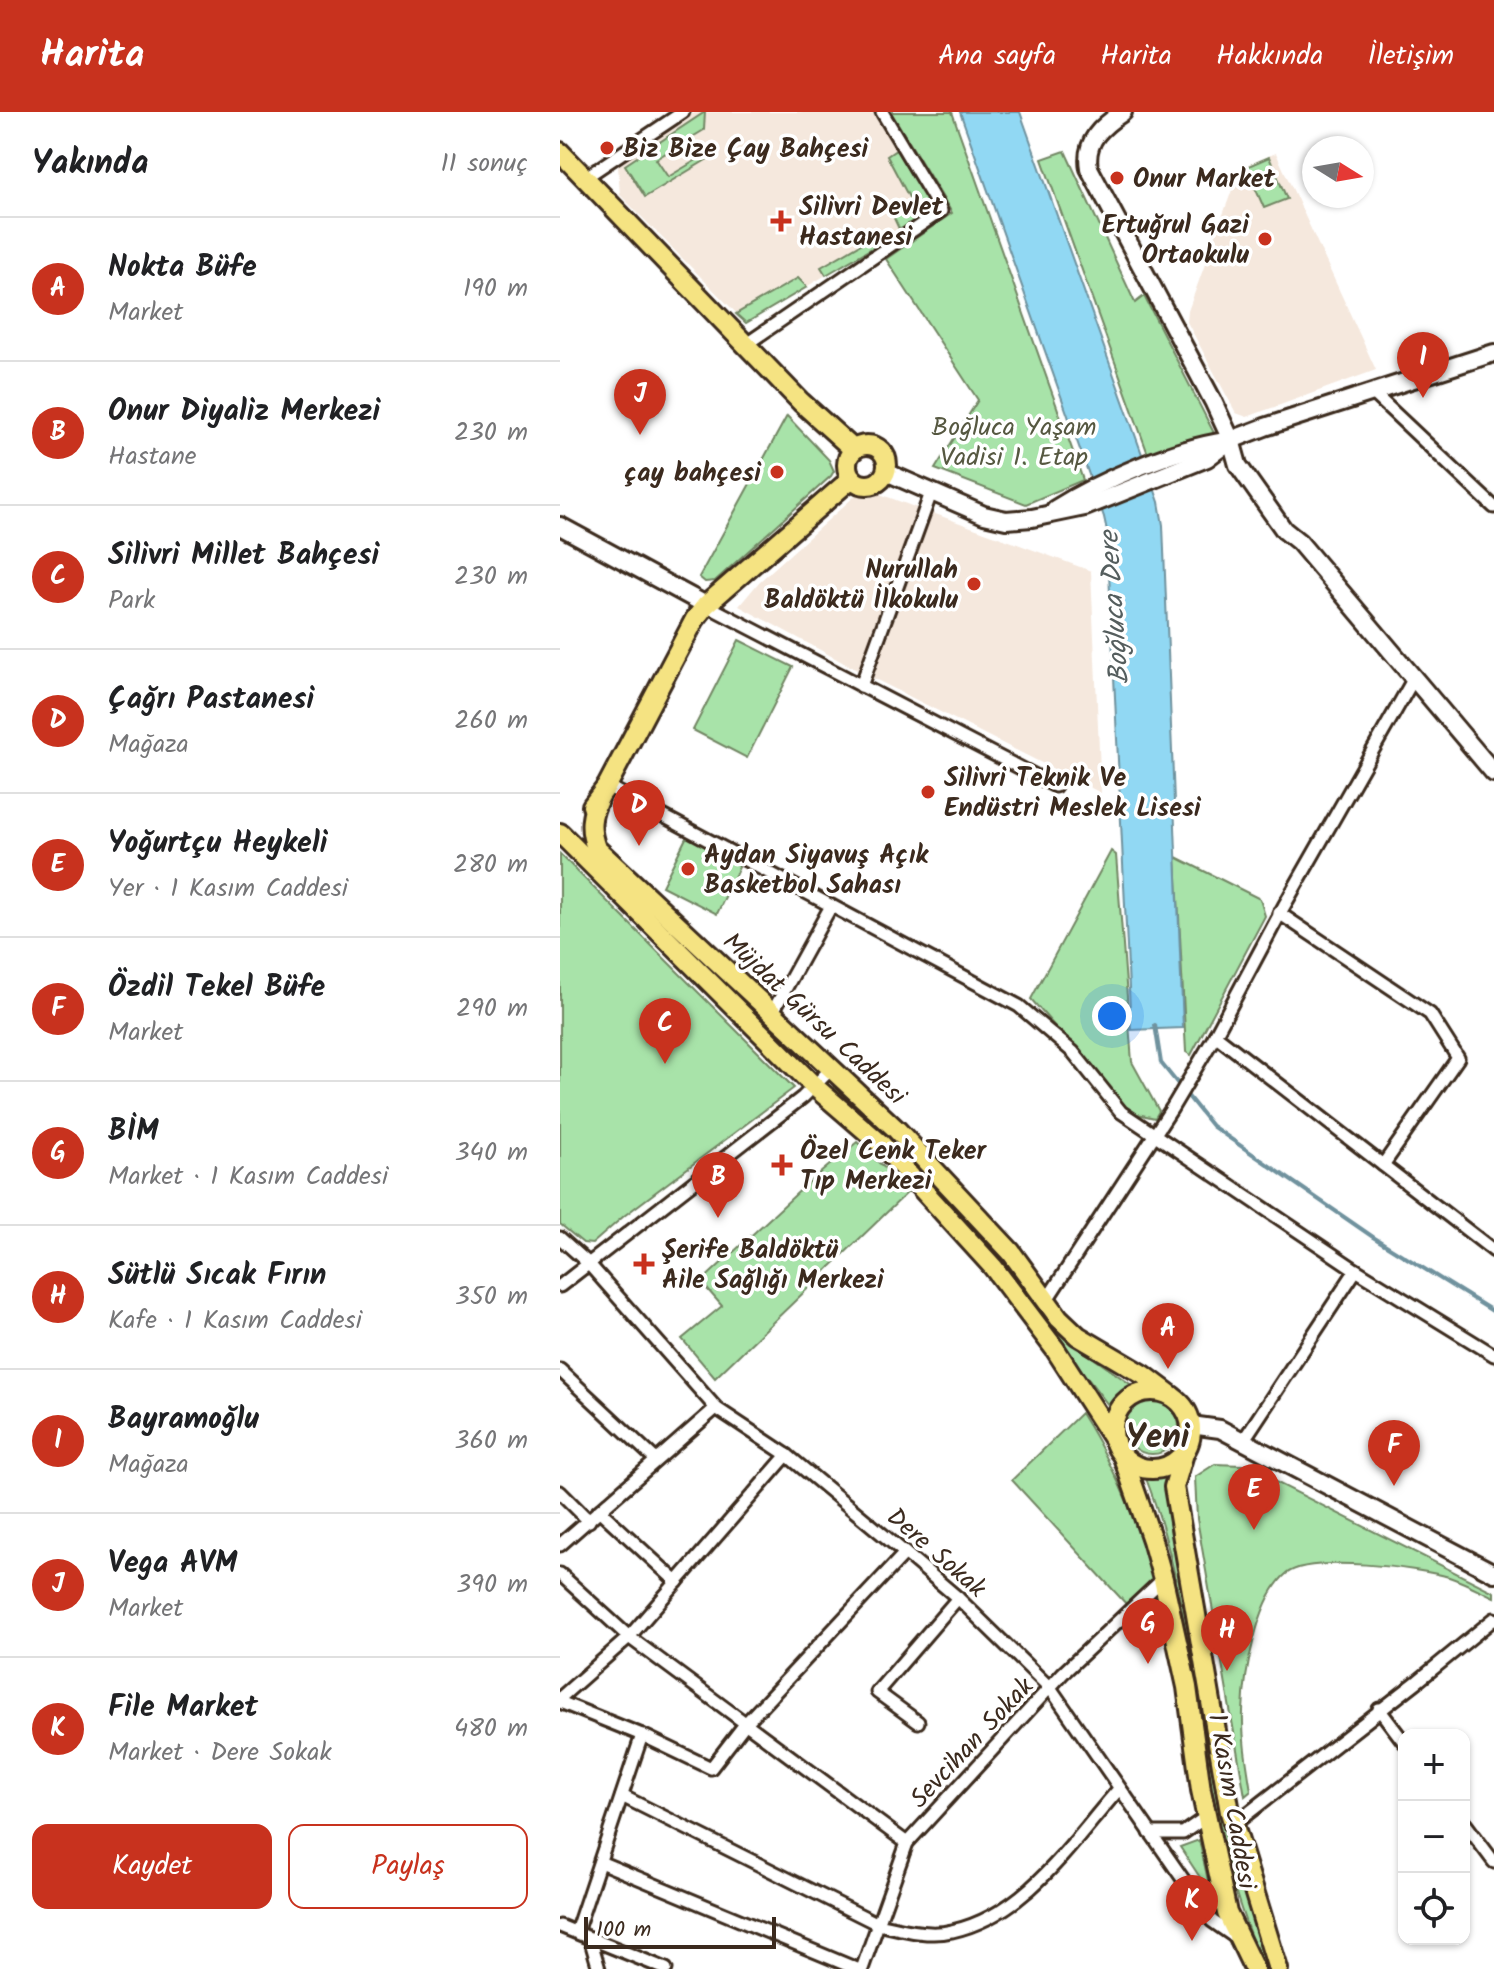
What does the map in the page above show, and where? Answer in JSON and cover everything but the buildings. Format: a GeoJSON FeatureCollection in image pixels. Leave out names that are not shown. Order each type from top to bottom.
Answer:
{"type":"FeatureCollection","features":[{"type":"Feature","properties":{"kind":"main road"},"geometry":{"type":"LineString","coordinates":[[560,152],[801,402],[854,450]]}},
{"type":"Feature","properties":{"kind":"main road"},"geometry":{"type":"LineString","coordinates":[[560,167],[586,177]]}},
{"type":"Feature","properties":{"kind":"main road"},"geometry":{"type":"LineString","coordinates":[[870,445],[881,450],[887,460],[886,472],[883,478],[871,485],[857,483],[847,464],[854,450],[870,445]]}},
{"type":"Feature","properties":{"kind":"main road"},"geometry":{"type":"LineString","coordinates":[[580,852],[580,822],[603,791],[695,619],[706,605],[852,478]]}},
{"type":"Feature","properties":{"kind":"main road","name":"Müjdat Gürsu Caddesi"},"geometry":{"type":"LineString","coordinates":[[603,791],[594,807],[590,830],[596,848],[897,1130],[1011,1252],[1046,1301],[1078,1336],[1144,1375],[1172,1396]]}},
{"type":"Feature","properties":{"kind":"main road","name":"Müjdat Gürsu Caddesi"},"geometry":{"type":"LineString","coordinates":[[560,833],[815,1087],[881,1144],[993,1267],[1055,1349],[1118,1448]]}},
{"type":"Feature","properties":{"kind":"main road"},"geometry":{"type":"LineString","coordinates":[[1159,1391],[1172,1396],[1188,1414],[1191,1425],[1185,1450],[1166,1466],[1154,1469],[1142,1467],[1118,1448],[1113,1428],[1116,1415],[1133,1395],[1159,1391]]}},
{"type":"Feature","properties":{"kind":"main road","name":"1 Kasım Caddesi"},"geometry":{"type":"LineString","coordinates":[[1118,1448],[1163,1579],[1187,1687],[1206,1817],[1227,1913],[1254,1969]]}},
{"type":"Feature","properties":{"kind":"main road","name":"1 Kasım Caddesi"},"geometry":{"type":"LineString","coordinates":[[1185,1450],[1174,1487],[1233,1825],[1278,1969]]}},
{"type":"Feature","properties":{"kind":"street"},"geometry":{"type":"LineString","coordinates":[[586,177],[683,112]]}},
{"type":"Feature","properties":{"kind":"street"},"geometry":{"type":"LineString","coordinates":[[745,345],[941,211],[882,112]]}},
{"type":"Feature","properties":{"kind":"street"},"geometry":{"type":"LineString","coordinates":[[1123,112],[1107,122],[1093,138],[1086,155],[1089,168],[1231,440],[1248,458],[1299,542],[1494,773]]}},
{"type":"Feature","properties":{"kind":"street"},"geometry":{"type":"LineString","coordinates":[[886,472],[984,515],[1006,520],[1032,518],[1163,467],[1207,458],[1231,440],[1494,353]]}},
{"type":"Feature","properties":{"kind":"street"},"geometry":{"type":"LineString","coordinates":[[1372,392],[1494,507]]}},
{"type":"Feature","properties":{"kind":"street"},"geometry":{"type":"LineString","coordinates":[[861,686],[931,493]]}},
{"type":"Feature","properties":{"kind":"street"},"geometry":{"type":"LineString","coordinates":[[560,526],[1055,786]]}},
{"type":"Feature","properties":{"kind":"street"},"geometry":{"type":"LineString","coordinates":[[1046,1301],[1172,1108],[1414,678]]}},
{"type":"Feature","properties":{"kind":"street"},"geometry":{"type":"LineString","coordinates":[[603,791],[831,906],[1019,1006],[1073,1052],[1121,1112],[1356,1270],[1494,1355]]}},
{"type":"Feature","properties":{"kind":"street"},"geometry":{"type":"LineString","coordinates":[[772,1013],[831,906]]}},
{"type":"Feature","properties":{"kind":"street"},"geometry":{"type":"LineString","coordinates":[[1279,913],[1430,1014],[1458,1058],[1383,1165]]}},
{"type":"Feature","properties":{"kind":"street"},"geometry":{"type":"LineString","coordinates":[[1215,1035],[1494,1251]]}},
{"type":"Feature","properties":{"kind":"street"},"geometry":{"type":"LineString","coordinates":[[560,1286],[815,1087],[832,1068]]}},
{"type":"Feature","properties":{"kind":"street","name":"Dere Sokak"},"geometry":{"type":"LineString","coordinates":[[560,1238],[588,1263],[716,1408],[787,1455],[905,1553],[958,1598],[1051,1689],[1212,1921],[1240,1940]]}},
{"type":"Feature","properties":{"kind":"street"},"geometry":{"type":"LineString","coordinates":[[1243,1441],[1356,1270]]}},
{"type":"Feature","properties":{"kind":"street"},"geometry":{"type":"LineString","coordinates":[[560,1370],[656,1460]]}},
{"type":"Feature","properties":{"kind":"street"},"geometry":{"type":"LineString","coordinates":[[560,1545],[716,1408]]}},
{"type":"Feature","properties":{"kind":"street"},"geometry":{"type":"LineString","coordinates":[[1191,1425],[1220,1429],[1494,1573]]}},
{"type":"Feature","properties":{"kind":"street"},"geometry":{"type":"LineString","coordinates":[[787,1455],[629,1637],[560,1700],[711,1768],[745,1724],[905,1553]]}},
{"type":"Feature","properties":{"kind":"street"},"geometry":{"type":"LineString","coordinates":[[560,1492],[589,1521]]}},
{"type":"Feature","properties":{"kind":"street"},"geometry":{"type":"LineString","coordinates":[[600,1511],[677,1582]]}},
{"type":"Feature","properties":{"kind":"street"},"geometry":{"type":"LineString","coordinates":[[560,1574],[629,1637],[907,1843]]}},
{"type":"Feature","properties":{"kind":"street","name":"Sevcihan Sokak"},"geometry":{"type":"LineString","coordinates":[[859,1969],[907,1843],[1063,1673],[1163,1579]]}},
{"type":"Feature","properties":{"kind":"street"},"geometry":{"type":"LineString","coordinates":[[918,1722],[877,1692],[958,1598]]}},
{"type":"Feature","properties":{"kind":"street"},"geometry":{"type":"LineString","coordinates":[[1233,1825],[1494,1619]]}},
{"type":"Feature","properties":{"kind":"street"},"geometry":{"type":"LineString","coordinates":[[1379,1709],[1398,1734]]}},
{"type":"Feature","properties":{"kind":"street"},"geometry":{"type":"LineString","coordinates":[[576,1932],[642,1735]]}},
{"type":"Feature","properties":{"kind":"street"},"geometry":{"type":"LineString","coordinates":[[622,1796],[878,1924],[915,1932],[950,1932],[1007,1908],[1035,1885],[1119,1789]]}},
{"type":"Feature","properties":{"kind":"street"},"geometry":{"type":"LineString","coordinates":[[1150,1833],[1183,1833],[1206,1817]]}},
{"type":"Feature","properties":{"kind":"street"},"geometry":{"type":"LineString","coordinates":[[1470,1830],[1494,1862]]}},
{"type":"Feature","properties":{"kind":"street"},"geometry":{"type":"LineString","coordinates":[[600,1862],[859,1969]]}},
{"type":"Feature","properties":{"kind":"street"},"geometry":{"type":"LineString","coordinates":[[560,1926],[666,1969]]}},
{"type":"Feature","properties":{"kind":"street"},"geometry":{"type":"LineString","coordinates":[[590,1938],[599,1969]]}},
{"type":"Feature","properties":{"kind":"shaded area","name":"Silivri Devlet Hastanesi"},"geometry":{"type":"Polygon","coordinates":[[[695,112],[874,112],[933,211],[746,323],[620,195],[618,166],[695,112]]]}},
{"type":"Feature","properties":{"kind":"shaded area","name":"Ertuğrul Gazi Ortaokulu"},"geometry":{"type":"Polygon","coordinates":[[[1276,153],[1376,370],[1247,417],[1236,413],[1187,322],[1188,311],[1240,168],[1276,153]]]}},
{"type":"Feature","properties":{"kind":"shaded area"},"geometry":{"type":"Polygon","coordinates":[[[863,491],[872,491],[917,508],[857,670],[739,606],[759,582],[863,491]]]}},
{"type":"Feature","properties":{"kind":"shaded area"},"geometry":{"type":"Polygon","coordinates":[[[930,512],[1091,571],[1101,793],[871,677],[930,512]]]}},
{"type":"Feature","properties":{"kind":"green space"},"geometry":{"type":"Polygon","coordinates":[[[705,112],[704,130],[656,159],[668,177],[710,152],[711,157],[645,197],[625,165],[705,112]]]}},
{"type":"Feature","properties":{"kind":"green space","name":"Boğluca Yaşam Vadisi 1. Etap"},"geometry":{"type":"Polygon","coordinates":[[[891,112],[952,112],[1083,480],[1026,504],[935,469],[978,400],[886,259],[952,213],[891,112]]]}},
{"type":"Feature","properties":{"kind":"green space"},"geometry":{"type":"Polygon","coordinates":[[[896,150],[933,210],[900,231],[893,216],[912,203],[887,156],[896,150]]]}},
{"type":"Feature","properties":{"kind":"green space"},"geometry":{"type":"Polygon","coordinates":[[[1065,151],[1135,303],[1144,296],[1215,435],[1148,454],[1042,159],[1065,151]]]}},
{"type":"Feature","properties":{"kind":"green space"},"geometry":{"type":"Polygon","coordinates":[[[1269,157],[1287,199],[1264,208],[1246,167],[1269,157]]]}},
{"type":"Feature","properties":{"kind":"green space"},"geometry":{"type":"Polygon","coordinates":[[[873,237],[877,245],[826,275],[821,267],[873,237]]]}},
{"type":"Feature","properties":{"kind":"green space"},"geometry":{"type":"Polygon","coordinates":[[[798,278],[807,287],[746,323],[736,314],[798,278]]]}},
{"type":"Feature","properties":{"kind":"green space"},"geometry":{"type":"Polygon","coordinates":[[[787,416],[829,460],[834,471],[715,581],[705,582],[699,577],[787,416]]]}},
{"type":"Feature","properties":{"kind":"green space"},"geometry":{"type":"Polygon","coordinates":[[[739,640],[793,667],[747,758],[693,730],[739,640]]]}},
{"type":"Feature","properties":{"kind":"green space"},"geometry":{"type":"Polygon","coordinates":[[[687,836],[740,865],[717,914],[662,886],[687,836]]]}},
{"type":"Feature","properties":{"kind":"green space"},"geometry":{"type":"Polygon","coordinates":[[[1111,851],[1116,855],[1132,1062],[1159,1111],[1155,1118],[1129,1112],[1031,999],[1111,851]]]}},
{"type":"Feature","properties":{"kind":"green space"},"geometry":{"type":"Polygon","coordinates":[[[560,854],[794,1088],[624,1216],[592,1244],[583,1243],[560,1224],[560,854]]]}},
{"type":"Feature","properties":{"kind":"green space"},"geometry":{"type":"Polygon","coordinates":[[[1176,857],[1260,899],[1265,916],[1191,1055],[1186,1052],[1176,857]]]}},
{"type":"Feature","properties":{"kind":"green space"},"geometry":{"type":"Polygon","coordinates":[[[835,1084],[865,1109],[983,1236],[1068,1340],[1133,1386],[1122,1394],[1112,1410],[1062,1345],[892,1145],[833,1088],[835,1084]]]}},
{"type":"Feature","properties":{"kind":"green space"},"geometry":{"type":"Polygon","coordinates":[[[857,1142],[909,1191],[715,1378],[682,1339],[722,1306],[701,1282],[857,1142]]]}},
{"type":"Feature","properties":{"kind":"green space"},"geometry":{"type":"Polygon","coordinates":[[[1152,1400],[1171,1408],[1179,1427],[1171,1446],[1152,1454],[1133,1446],[1125,1427],[1133,1408],[1152,1400]]]}},
{"type":"Feature","properties":{"kind":"green space"},"geometry":{"type":"Polygon","coordinates":[[[1081,1413],[1124,1494],[1155,1582],[1128,1606],[1012,1480],[1081,1413]]]}},
{"type":"Feature","properties":{"kind":"green space"},"geometry":{"type":"Polygon","coordinates":[[[1215,1464],[1242,1465],[1494,1592],[1494,1597],[1449,1577],[1391,1567],[1317,1565],[1298,1568],[1286,1574],[1267,1601],[1249,1659],[1243,1722],[1251,1791],[1245,1796],[1197,1519],[1195,1477],[1215,1464]]]}},
{"type":"Feature","properties":{"kind":"green space"},"geometry":{"type":"Polygon","coordinates":[[[1167,1474],[1169,1516],[1219,1799],[1267,1969],[1264,1969],[1248,1929],[1221,1841],[1179,1595],[1159,1515],[1145,1476],[1167,1474]]]}},
{"type":"Feature","properties":{"kind":"green space"},"geometry":{"type":"Polygon","coordinates":[[[1199,1840],[1211,1894],[1180,1847],[1199,1840]]]}},
{"type":"Feature","properties":{"kind":"water","name":"Boğluca Dere"},"geometry":{"type":"Polygon","coordinates":[[[960,112],[1020,112],[1159,502],[1163,525],[1183,1028],[1131,1030],[1107,531],[960,112]]]}},
{"type":"Feature","properties":{"kind":"waterway"},"geometry":{"type":"LineString","coordinates":[[1155,1025],[1161,1063],[1212,1126],[1373,1237],[1494,1312]]}},
{"type":"Feature","properties":{"kind":"place","name":"Biz Bize Çay Bahçesi"},"geometry":{"type":"Point","coordinates":[607,148]}},
{"type":"Feature","properties":{"kind":"place","name":"Onur Market"},"geometry":{"type":"Point","coordinates":[1117,178]}},
{"type":"Feature","properties":{"kind":"place","name":"Silivri Devlet Hastanesi"},"geometry":{"type":"Point","coordinates":[781,221]}},
{"type":"Feature","properties":{"kind":"place","name":"Ertuğrul Gazi Ortaokulu"},"geometry":{"type":"Point","coordinates":[1265,239]}},
{"type":"Feature","properties":{"kind":"place","name":"Bayramoğlu"},"geometry":{"type":"Point","coordinates":[1423,398]}},
{"type":"Feature","properties":{"kind":"place","name":"Vega AVM"},"geometry":{"type":"Point","coordinates":[640,435]}},
{"type":"Feature","properties":{"kind":"place","name":"çay bahçesi"},"geometry":{"type":"Point","coordinates":[777,472]}},
{"type":"Feature","properties":{"kind":"place","name":"Nurullah Baldöktü İlkokulu"},"geometry":{"type":"Point","coordinates":[974,584]}},
{"type":"Feature","properties":{"kind":"place","name":"Silivri Teknik Ve Endüstri Meslek Lisesi"},"geometry":{"type":"Point","coordinates":[928,792]}},
{"type":"Feature","properties":{"kind":"place","name":"Çağrı Pastanesi"},"geometry":{"type":"Point","coordinates":[639,846]}},
{"type":"Feature","properties":{"kind":"place","name":"Aydan Siyavuş Açık Basketbol Sahası"},"geometry":{"type":"Point","coordinates":[688,869]}},
{"type":"Feature","properties":{"kind":"place","name":"Silivri Millet Bahçesi"},"geometry":{"type":"Point","coordinates":[665,1064]}},
{"type":"Feature","properties":{"kind":"place","name":"Özel Cenk Teker Tıp Merkezi"},"geometry":{"type":"Point","coordinates":[782,1165]}},
{"type":"Feature","properties":{"kind":"place","name":"Onur Diyaliz Merkezi"},"geometry":{"type":"Point","coordinates":[718,1218]}},
{"type":"Feature","properties":{"kind":"place","name":"Şerife Baldöktü Aile Sağlığı Merkezi"},"geometry":{"type":"Point","coordinates":[644,1264]}},
{"type":"Feature","properties":{"kind":"place","name":"Nokta Büfe"},"geometry":{"type":"Point","coordinates":[1168,1369]}},
{"type":"Feature","properties":{"kind":"place","name":"Özdil Tekel Büfe"},"geometry":{"type":"Point","coordinates":[1394,1486]}},
{"type":"Feature","properties":{"kind":"place","name":"Yoğurtçu Heykeli"},"geometry":{"type":"Point","coordinates":[1254,1530]}},
{"type":"Feature","properties":{"kind":"place","name":"BİM"},"geometry":{"type":"Point","coordinates":[1148,1664]}},
{"type":"Feature","properties":{"kind":"place","name":"Sütlü Sıcak Fırın"},"geometry":{"type":"Point","coordinates":[1227,1671]}},
{"type":"Feature","properties":{"kind":"place","name":"File Market"},"geometry":{"type":"Point","coordinates":[1192,1941]}},
{"type":"Feature","properties":{"kind":"district","name":"Yeni"},"geometry":{"type":"Point","coordinates":[1158,1435]}}]}
